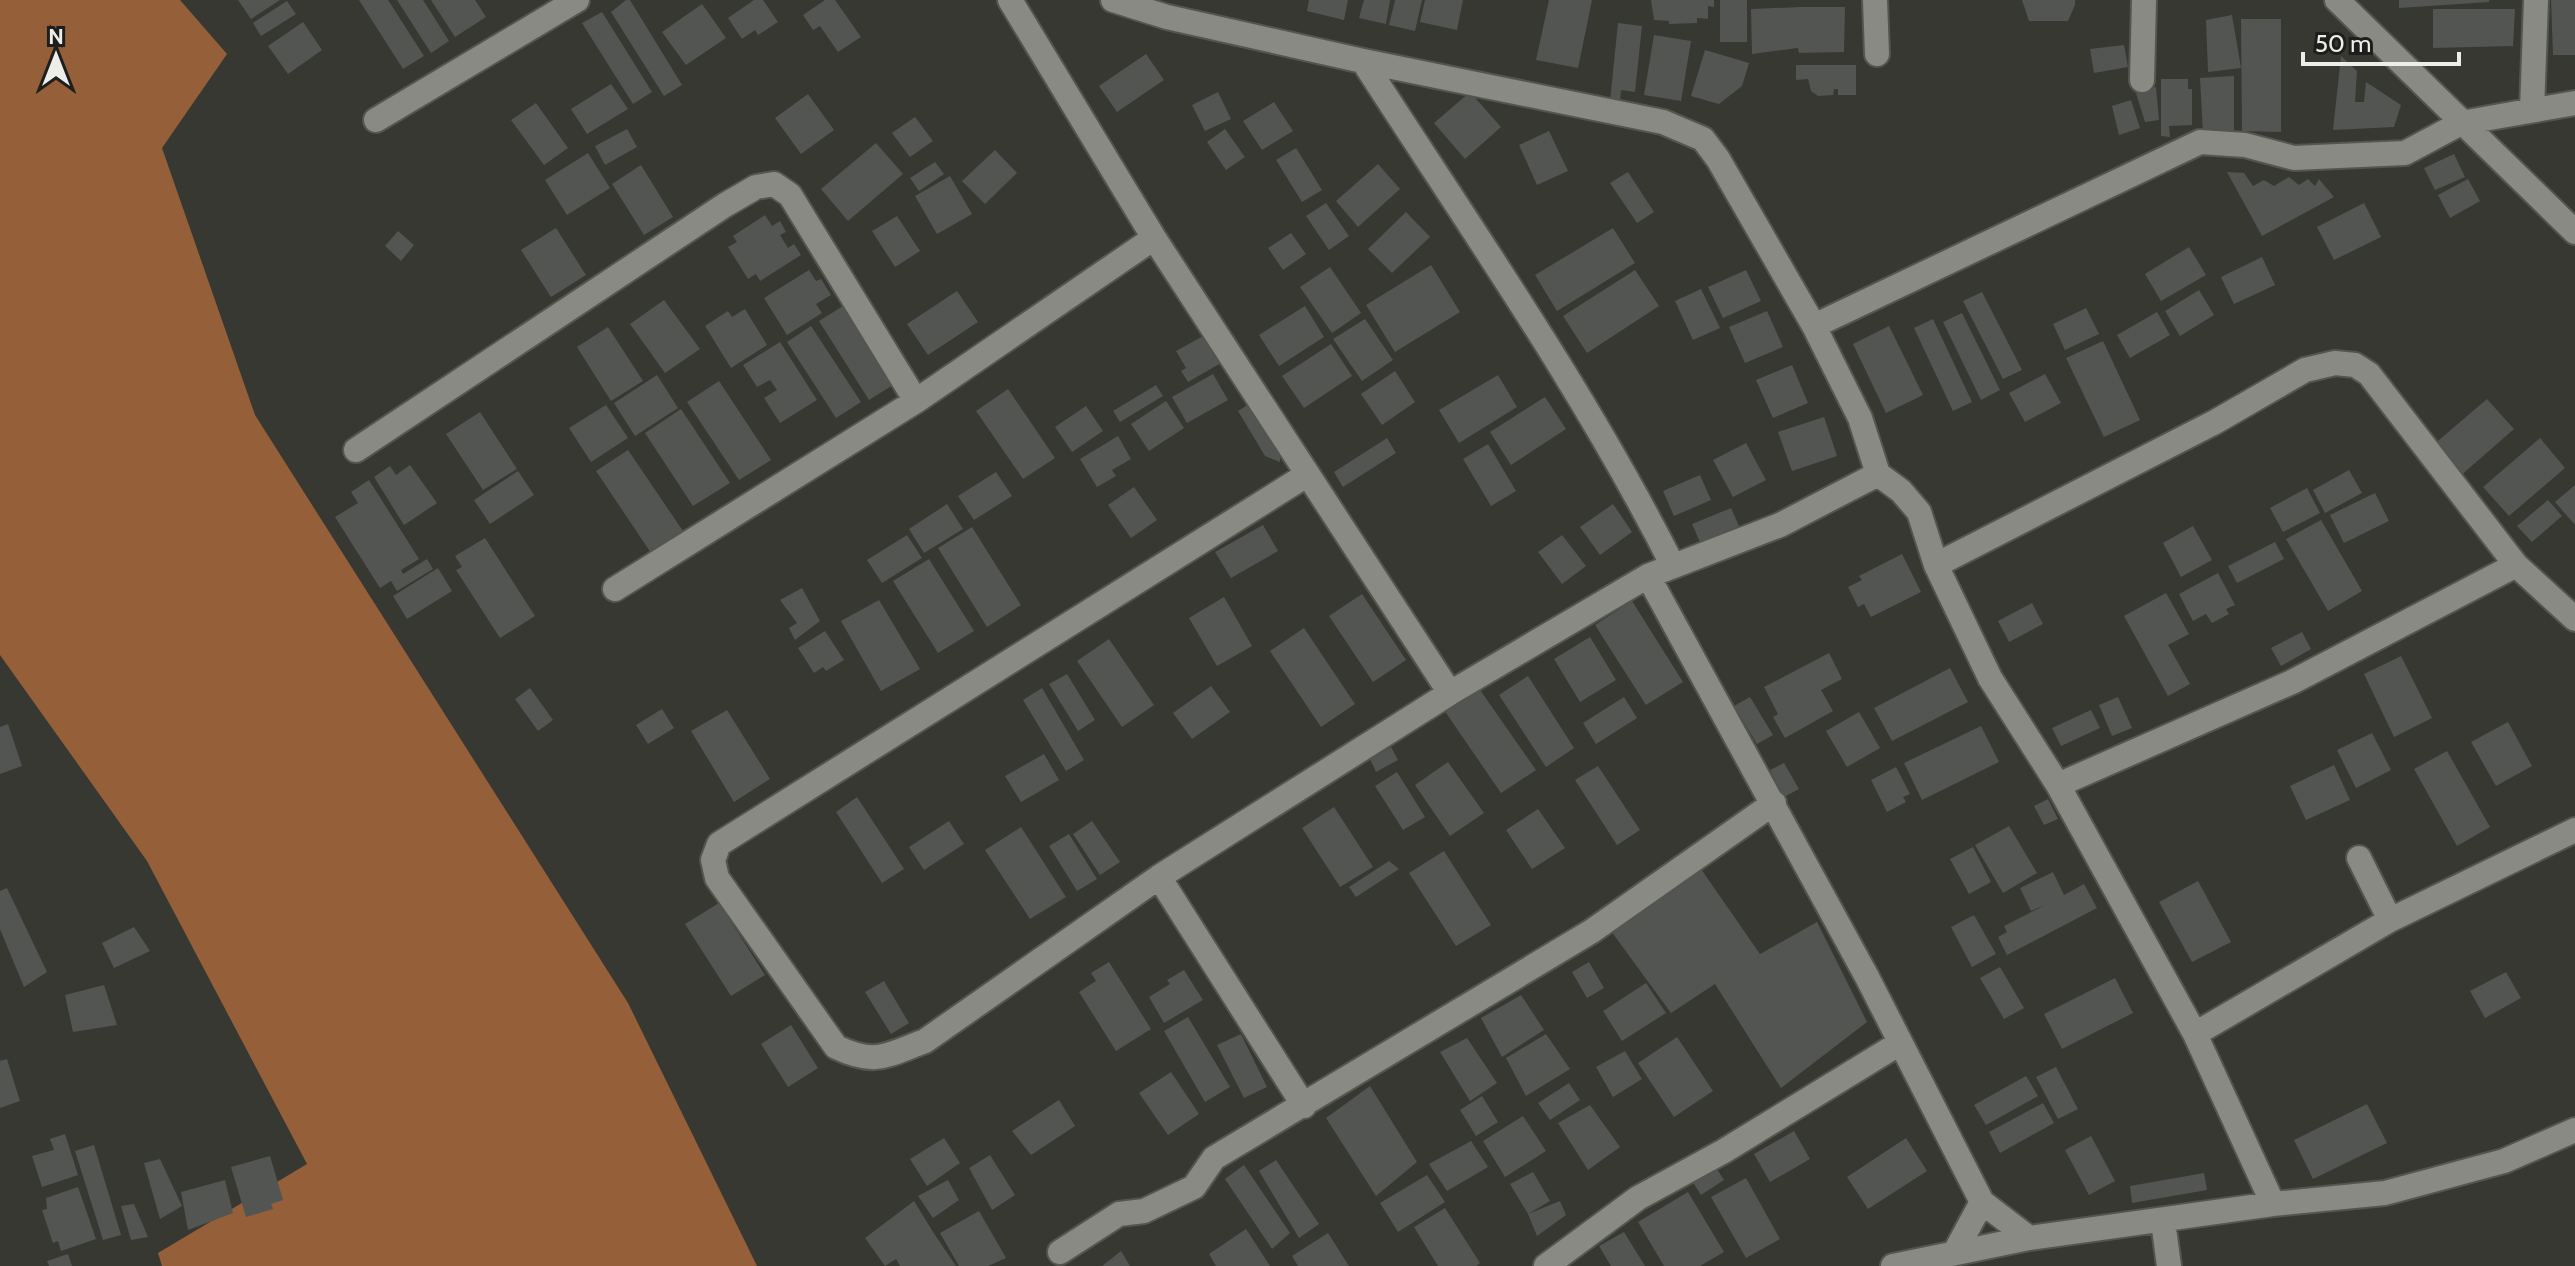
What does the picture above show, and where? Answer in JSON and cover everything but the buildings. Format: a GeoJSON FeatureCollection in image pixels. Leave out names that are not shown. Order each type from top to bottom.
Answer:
{"type":"FeatureCollection","features":[{"type":"Feature","properties":{"kind":"street"},"geometry":{"type":"LineString","coordinates":[[376,120],[577,0]]}},
{"type":"Feature","properties":{"kind":"street"},"geometry":{"type":"LineString","coordinates":[[1010,0],[1154,238],[1305,476],[1450,693]]}},
{"type":"Feature","properties":{"kind":"street"},"geometry":{"type":"LineString","coordinates":[[1113,0],[1167,17],[1363,61],[1663,122],[1703,139],[1718,159],[1814,326],[1860,418],[1878,474],[1901,491],[1919,512],[1936,565],[1990,678],[2058,785],[2195,1034],[2273,1204]]}},
{"type":"Feature","properties":{"kind":"street"},"geometry":{"type":"LineString","coordinates":[[1875,0],[1877,54]]}},
{"type":"Feature","properties":{"kind":"street"},"geometry":{"type":"LineString","coordinates":[[2142,80],[2144,0]]}},
{"type":"Feature","properties":{"kind":"street"},"geometry":{"type":"LineString","coordinates":[[2337,0],[2575,232]]}},
{"type":"Feature","properties":{"kind":"street"},"geometry":{"type":"LineString","coordinates":[[2532,110],[2536,0]]}},
{"type":"Feature","properties":{"kind":"street"},"geometry":{"type":"LineString","coordinates":[[1363,61],[1586,406],[1672,564]]}},
{"type":"Feature","properties":{"kind":"street"},"geometry":{"type":"LineString","coordinates":[[1814,326],[2200,142],[2245,145],[2294,158],[2405,153],[2461,123],[2575,103]]}},
{"type":"Feature","properties":{"kind":"street"},"geometry":{"type":"LineString","coordinates":[[356,450],[725,205],[756,187],[774,184],[790,195],[916,401]]}},
{"type":"Feature","properties":{"kind":"street"},"geometry":{"type":"LineString","coordinates":[[615,589],[916,401],[1154,238]]}},
{"type":"Feature","properties":{"kind":"street"},"geometry":{"type":"LineString","coordinates":[[1936,565],[2215,422],[2305,370],[2335,363],[2355,365],[2369,374],[2516,565],[2575,619]]}},
{"type":"Feature","properties":{"kind":"street"},"geometry":{"type":"LineString","coordinates":[[1305,476],[719,844],[713,860],[717,878],[836,1047],[861,1059],[887,1055],[925,1041],[1159,877],[1450,693],[1648,576],[1672,564],[1780,525],[1878,474]]}},
{"type":"Feature","properties":{"kind":"street"},"geometry":{"type":"LineString","coordinates":[[2058,785],[2292,682],[2516,565]]}},
{"type":"Feature","properties":{"kind":"street"},"geometry":{"type":"LineString","coordinates":[[1648,576],[1774,803],[1982,1202],[2029,1238]]}},
{"type":"Feature","properties":{"kind":"street"},"geometry":{"type":"LineString","coordinates":[[1060,1252],[1119,1214],[1144,1211],[1194,1187],[1214,1158],[1592,931],[1774,803]]}},
{"type":"Feature","properties":{"kind":"street"},"geometry":{"type":"LineString","coordinates":[[2195,1034],[2390,920],[2575,830]]}},
{"type":"Feature","properties":{"kind":"street"},"geometry":{"type":"LineString","coordinates":[[2359,858],[2390,920]]}},
{"type":"Feature","properties":{"kind":"street"},"geometry":{"type":"LineString","coordinates":[[1159,877],[1304,1106]]}},
{"type":"Feature","properties":{"kind":"street"},"geometry":{"type":"LineString","coordinates":[[1546,1266],[1638,1198],[1724,1151],[1900,1043]]}},
{"type":"Feature","properties":{"kind":"street"},"geometry":{"type":"LineString","coordinates":[[1893,1266],[2029,1238],[2273,1204],[2385,1193],[2504,1161],[2575,1130]]}},
{"type":"Feature","properties":{"kind":"street"},"geometry":{"type":"LineString","coordinates":[[1955,1252],[1982,1202]]}},
{"type":"Feature","properties":{"kind":"street"},"geometry":{"type":"LineString","coordinates":[[2163,1221],[2169,1266]]}},
{"type":"Feature","properties":{"kind":"shaded area"},"geometry":{"type":"Polygon","coordinates":[[[0,0],[180,0],[227,54],[162,148],[255,415],[628,1003],[757,1266],[162,1266],[158,1253],[307,1164],[147,861],[0,655],[0,0]]]}}]}
